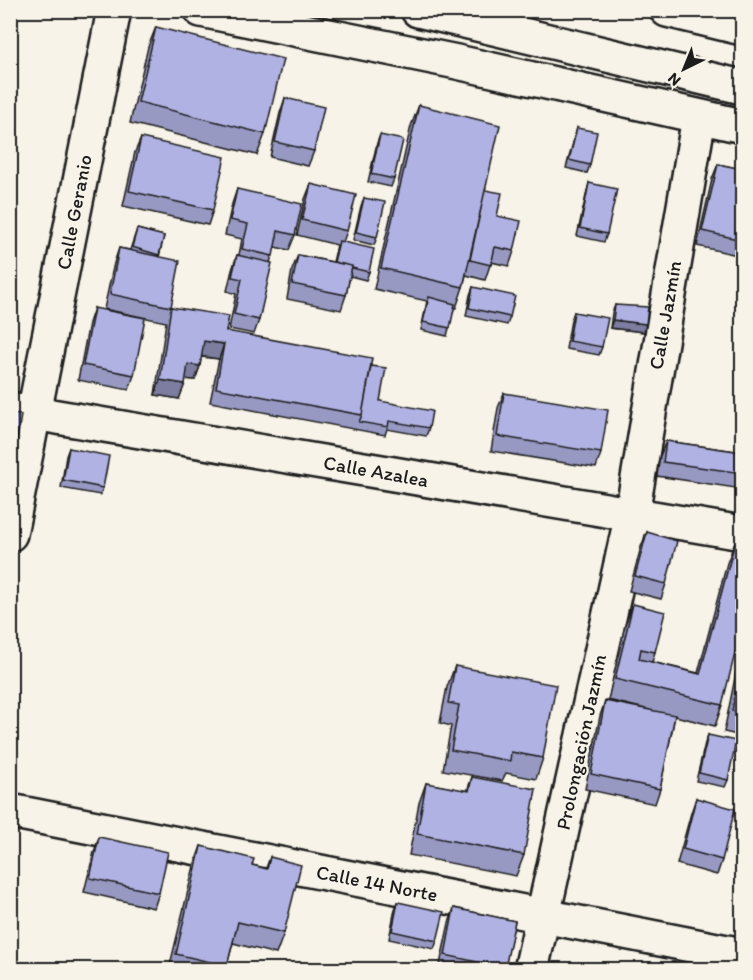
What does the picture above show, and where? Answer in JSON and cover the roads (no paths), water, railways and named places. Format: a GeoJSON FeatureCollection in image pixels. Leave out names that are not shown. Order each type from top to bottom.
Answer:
{"type":"FeatureCollection","features":[{"type":"Feature","properties":{"kind":"street","name":"Calle Geranio"},"geometry":{"type":"LineString","coordinates":[[10,534],[22,411],[114,10]]}},
{"type":"Feature","properties":{"kind":"street"},"geometry":{"type":"LineString","coordinates":[[201,10],[457,62],[742,126]]}},
{"type":"Feature","properties":{"kind":"street"},"geometry":{"type":"LineString","coordinates":[[418,10],[742,87]]}},
{"type":"Feature","properties":{"kind":"street"},"geometry":{"type":"LineString","coordinates":[[667,10],[742,28]]}},
{"type":"Feature","properties":{"kind":"street","name":"Calle Jazmín"},"geometry":{"type":"LineString","coordinates":[[632,514],[699,117]]}},
{"type":"Feature","properties":{"kind":"street","name":"Calle Azalea"},"geometry":{"type":"LineString","coordinates":[[22,411],[742,533]]}},
{"type":"Feature","properties":{"kind":"street","name":"Prolongación Jazmín"},"geometry":{"type":"LineString","coordinates":[[531,969],[632,514]]}},
{"type":"Feature","properties":{"kind":"street","name":"Calle 14 Norte"},"geometry":{"type":"LineString","coordinates":[[10,811],[742,955]]}}]}
